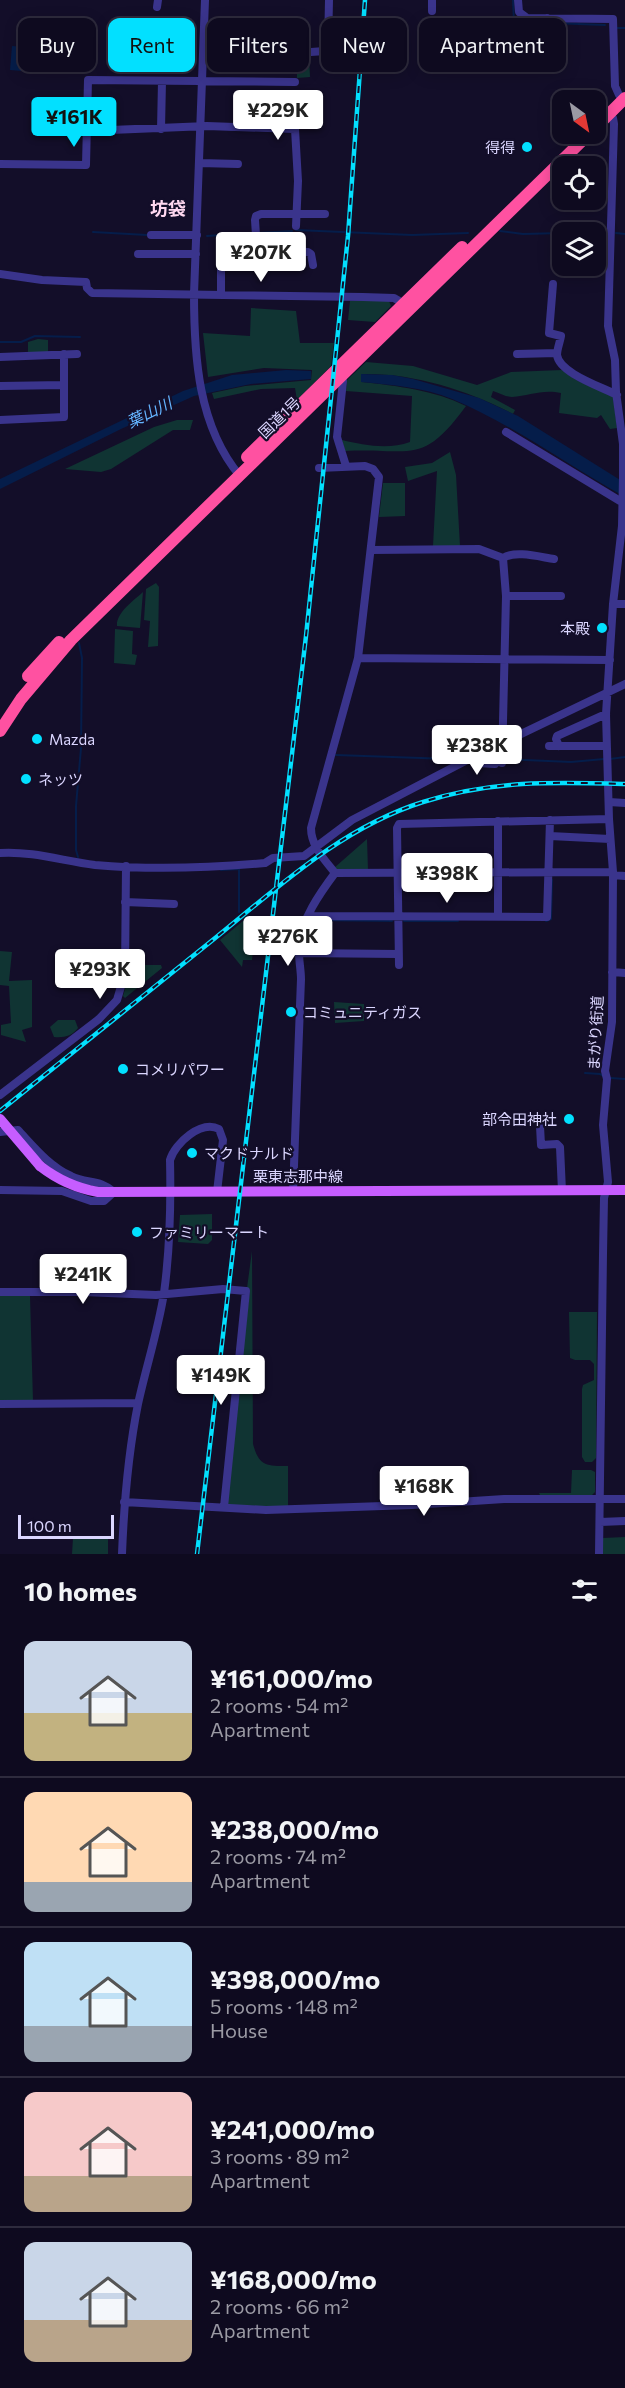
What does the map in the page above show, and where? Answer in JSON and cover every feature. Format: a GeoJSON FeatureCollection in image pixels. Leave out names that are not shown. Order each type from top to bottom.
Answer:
{"type":"FeatureCollection","features":[{"type":"Feature","properties":{"kind":"highway"},"geometry":{"type":"LineString","coordinates":[[606,117],[623,94]]}},
{"type":"Feature","properties":{"kind":"highway"},"geometry":{"type":"LineString","coordinates":[[606,108],[623,94]]}},
{"type":"Feature","properties":{"kind":"highway","name":"国道1号"},"geometry":{"type":"LineString","coordinates":[[0,716],[24,682],[66,634],[341,377],[569,144]]}},
{"type":"Feature","properties":{"kind":"highway","name":"国道1号"},"geometry":{"type":"LineString","coordinates":[[0,731],[21,699],[70,640],[408,306],[578,144]]}},
{"type":"Feature","properties":{"kind":"main road","name":"栗東志那中線"},"geometry":{"type":"LineString","coordinates":[[0,1119],[40,1166],[56,1178],[77,1188],[114,1192],[625,1190]]}},
{"type":"Feature","properties":{"kind":"street"},"geometry":{"type":"LineString","coordinates":[[205,0],[194,294],[195,341],[204,398],[217,441],[238,472]]}},
{"type":"Feature","properties":{"kind":"street"},"geometry":{"type":"LineString","coordinates":[[309,52],[325,51],[328,48],[329,0]]}},
{"type":"Feature","properties":{"kind":"street"},"geometry":{"type":"LineString","coordinates":[[432,0],[432,11]]}},
{"type":"Feature","properties":{"kind":"street"},"geometry":{"type":"LineString","coordinates":[[519,0],[519,12],[527,18]]}},
{"type":"Feature","properties":{"kind":"street"},"geometry":{"type":"LineString","coordinates":[[566,18],[613,19],[615,86],[623,94]]}},
{"type":"Feature","properties":{"kind":"street"},"geometry":{"type":"LineString","coordinates":[[0,164],[86,165],[88,80],[295,82]]}},
{"type":"Feature","properties":{"kind":"street"},"geometry":{"type":"LineString","coordinates":[[161,129],[162,81]]}},
{"type":"Feature","properties":{"kind":"street"},"geometry":{"type":"LineString","coordinates":[[296,99],[298,181],[296,226]]}},
{"type":"Feature","properties":{"kind":"street","name":"まがり街道"},"geometry":{"type":"LineString","coordinates":[[599,1554],[603,1266],[608,1166],[603,1125],[607,1079],[605,1071],[612,1022],[613,874],[606,714],[613,604],[624,502],[622,418],[617,395],[615,360],[608,326],[614,124],[609,114]]}},
{"type":"Feature","properties":{"kind":"street"},"geometry":{"type":"LineString","coordinates":[[87,131],[201,127],[295,129]]}},
{"type":"Feature","properties":{"kind":"street"},"geometry":{"type":"LineString","coordinates":[[200,163],[238,164]]}},
{"type":"Feature","properties":{"kind":"street"},"geometry":{"type":"LineString","coordinates":[[313,265],[311,254],[308,252],[256,251],[256,216],[325,214]]}},
{"type":"Feature","properties":{"kind":"street"},"geometry":{"type":"LineString","coordinates":[[151,235],[197,235]]}},
{"type":"Feature","properties":{"kind":"street"},"geometry":{"type":"LineString","coordinates":[[138,254],[196,254]]}},
{"type":"Feature","properties":{"kind":"street"},"geometry":{"type":"LineString","coordinates":[[221,295],[221,257],[227,257]]}},
{"type":"Feature","properties":{"kind":"street"},"geometry":{"type":"LineString","coordinates":[[0,274],[42,280],[86,282],[87,288],[92,293],[394,298],[408,306]]}},
{"type":"Feature","properties":{"kind":"street"},"geometry":{"type":"LineString","coordinates":[[553,284],[549,333],[561,336],[557,353],[559,361],[576,376],[617,395]]}},
{"type":"Feature","properties":{"kind":"street"},"geometry":{"type":"LineString","coordinates":[[517,354],[557,353]]}},
{"type":"Feature","properties":{"kind":"street"},"geometry":{"type":"LineString","coordinates":[[0,420],[64,417],[64,354]]}},
{"type":"Feature","properties":{"kind":"street"},"geometry":{"type":"LineString","coordinates":[[0,357],[76,354]]}},
{"type":"Feature","properties":{"kind":"street"},"geometry":{"type":"LineString","coordinates":[[341,377],[343,381],[338,437],[345,463]]}},
{"type":"Feature","properties":{"kind":"street"},"geometry":{"type":"LineString","coordinates":[[0,386],[64,385]]}},
{"type":"Feature","properties":{"kind":"street"},"geometry":{"type":"LineString","coordinates":[[506,432],[624,502]]}},
{"type":"Feature","properties":{"kind":"street"},"geometry":{"type":"LineString","coordinates":[[319,468],[345,463],[373,469],[379,477],[358,658],[311,828],[311,838],[335,873]]}},
{"type":"Feature","properties":{"kind":"street"},"geometry":{"type":"LineString","coordinates":[[371,550],[479,549],[503,558]]}},
{"type":"Feature","properties":{"kind":"street"},"geometry":{"type":"LineString","coordinates":[[503,558],[507,555],[554,558]]}},
{"type":"Feature","properties":{"kind":"street"},"geometry":{"type":"LineString","coordinates":[[473,758],[478,763],[500,761],[503,744],[506,596],[503,558]]}},
{"type":"Feature","properties":{"kind":"street"},"geometry":{"type":"LineString","coordinates":[[506,596],[561,596]]}},
{"type":"Feature","properties":{"kind":"street"},"geometry":{"type":"LineString","coordinates":[[613,604],[625,604]]}},
{"type":"Feature","properties":{"kind":"street"},"geometry":{"type":"LineString","coordinates":[[358,658],[610,660]]}},
{"type":"Feature","properties":{"kind":"street"},"geometry":{"type":"LineString","coordinates":[[0,853],[34,853],[94,865],[200,867],[265,863],[273,858],[303,856],[352,820],[625,684]]}},
{"type":"Feature","properties":{"kind":"street"},"geometry":{"type":"LineString","coordinates":[[559,746],[557,736],[606,714]]}},
{"type":"Feature","properties":{"kind":"street"},"geometry":{"type":"LineString","coordinates":[[446,735],[480,735],[485,752]]}},
{"type":"Feature","properties":{"kind":"street"},"geometry":{"type":"LineString","coordinates":[[549,746],[606,746]]}},
{"type":"Feature","properties":{"kind":"street"},"geometry":{"type":"LineString","coordinates":[[609,802],[625,803]]}},
{"type":"Feature","properties":{"kind":"street"},"geometry":{"type":"LineString","coordinates":[[399,965],[397,828],[399,824],[609,819]]}},
{"type":"Feature","properties":{"kind":"street"},"geometry":{"type":"LineString","coordinates":[[309,916],[547,917],[550,820]]}},
{"type":"Feature","properties":{"kind":"street"},"geometry":{"type":"LineString","coordinates":[[498,821],[498,916]]}},
{"type":"Feature","properties":{"kind":"street"},"geometry":{"type":"LineString","coordinates":[[550,836],[610,839]]}},
{"type":"Feature","properties":{"kind":"street"},"geometry":{"type":"LineString","coordinates":[[0,1095],[99,1019],[117,1000],[125,973],[126,866]]}},
{"type":"Feature","properties":{"kind":"street"},"geometry":{"type":"LineString","coordinates":[[335,873],[613,874],[625,876]]}},
{"type":"Feature","properties":{"kind":"street"},"geometry":{"type":"LineString","coordinates":[[293,1192],[301,980],[299,946],[309,916],[335,873]]}},
{"type":"Feature","properties":{"kind":"street"},"geometry":{"type":"LineString","coordinates":[[125,902],[174,904]]}},
{"type":"Feature","properties":{"kind":"street"},"geometry":{"type":"LineString","coordinates":[[299,953],[398,954]]}},
{"type":"Feature","properties":{"kind":"street"},"geometry":{"type":"LineString","coordinates":[[612,972],[625,973]]}},
{"type":"Feature","properties":{"kind":"street"},"geometry":{"type":"LineString","coordinates":[[122,1554],[124,1502],[138,1403],[157,1332],[164,1294],[172,1154],[177,1147],[207,1125],[219,1129],[223,1140],[217,1192]]}},
{"type":"Feature","properties":{"kind":"street"},"geometry":{"type":"LineString","coordinates":[[540,1126],[541,1144],[557,1144],[560,1147],[562,1191]]}},
{"type":"Feature","properties":{"kind":"street"},"geometry":{"type":"LineString","coordinates":[[0,1132],[18,1130],[52,1165],[72,1177],[105,1184],[114,1192],[104,1201],[91,1201],[62,1191],[0,1190]]}},
{"type":"Feature","properties":{"kind":"street"},"geometry":{"type":"LineString","coordinates":[[0,1292],[164,1294],[223,1289],[246,1291],[224,1508]]}},
{"type":"Feature","properties":{"kind":"street"},"geometry":{"type":"LineString","coordinates":[[0,1404],[138,1403]]}},
{"type":"Feature","properties":{"kind":"street"},"geometry":{"type":"LineString","coordinates":[[124,1502],[266,1510],[504,1499],[625,1499]]}},
{"type":"Feature","properties":{"kind":"street"},"geometry":{"type":"LineString","coordinates":[[600,1522],[625,1521]]}},
{"type":"Feature","properties":{"kind":"green space"},"geometry":{"type":"Polygon","coordinates":[[[309,56],[310,77],[297,78],[297,72],[309,72],[309,56]]]}},
{"type":"Feature","properties":{"kind":"green space"},"geometry":{"type":"Polygon","coordinates":[[[350,301],[389,301],[391,306],[375,322],[348,320],[350,301]]]}},
{"type":"Feature","properties":{"kind":"green space"},"geometry":{"type":"Polygon","coordinates":[[[251,308],[296,311],[300,343],[334,343],[331,366],[297,400],[295,388],[261,389],[214,399],[212,393],[245,386],[311,380],[312,370],[264,368],[208,377],[203,333],[250,336],[251,308]]]}},
{"type":"Feature","properties":{"kind":"green space"},"geometry":{"type":"Polygon","coordinates":[[[38,339],[48,340],[48,352],[28,354],[28,342],[38,339]]]}},
{"type":"Feature","properties":{"kind":"green space"},"geometry":{"type":"Polygon","coordinates":[[[366,362],[413,366],[477,385],[511,372],[562,370],[578,381],[613,396],[617,428],[610,429],[601,415],[597,418],[559,413],[561,393],[542,392],[512,397],[493,391],[491,397],[515,410],[513,414],[477,397],[440,385],[401,376],[362,374],[362,382],[428,392],[466,406],[451,426],[425,446],[400,451],[345,451],[342,440],[384,446],[410,442],[412,396],[346,391],[347,380],[366,362]]]}},
{"type":"Feature","properties":{"kind":"green space"},"geometry":{"type":"Polygon","coordinates":[[[177,420],[193,420],[190,430],[173,430],[111,469],[101,472],[65,469],[154,427],[177,420]]]}},
{"type":"Feature","properties":{"kind":"green space"},"geometry":{"type":"Polygon","coordinates":[[[450,452],[456,475],[460,546],[433,546],[437,471],[408,481],[405,467],[432,463],[450,452]]]}},
{"type":"Feature","properties":{"kind":"green space"},"geometry":{"type":"Polygon","coordinates":[[[383,483],[405,483],[405,516],[379,517],[383,483]]]}},
{"type":"Feature","properties":{"kind":"green space"},"geometry":{"type":"Polygon","coordinates":[[[156,583],[159,587],[158,646],[148,647],[150,621],[144,620],[146,589],[156,583]]]}},
{"type":"Feature","properties":{"kind":"green space"},"geometry":{"type":"Polygon","coordinates":[[[143,592],[140,628],[117,626],[122,612],[143,592]]]}},
{"type":"Feature","properties":{"kind":"green space"},"geometry":{"type":"Polygon","coordinates":[[[115,629],[133,631],[132,654],[137,655],[135,665],[114,663],[115,629]]]}},
{"type":"Feature","properties":{"kind":"green space"},"geometry":{"type":"Polygon","coordinates":[[[367,839],[368,870],[338,871],[334,868],[367,839]]]}},
{"type":"Feature","properties":{"kind":"green space"},"geometry":{"type":"Polygon","coordinates":[[[243,921],[256,923],[252,960],[243,960],[242,967],[220,940],[243,921]]]}},
{"type":"Feature","properties":{"kind":"green space"},"geometry":{"type":"Polygon","coordinates":[[[0,951],[12,952],[9,981],[32,980],[32,1027],[22,1030],[26,1042],[1,1035],[1,1025],[11,1023],[9,986],[0,985],[0,951]]]}},
{"type":"Feature","properties":{"kind":"green space"},"geometry":{"type":"Polygon","coordinates":[[[128,965],[161,965],[162,968],[125,998],[123,996],[128,965]]]}},
{"type":"Feature","properties":{"kind":"green space"},"geometry":{"type":"Polygon","coordinates":[[[334,1002],[364,1004],[364,1021],[335,1023],[334,1002]]]}},
{"type":"Feature","properties":{"kind":"green space"},"geometry":{"type":"Polygon","coordinates":[[[58,1020],[75,1020],[78,1028],[68,1036],[54,1037],[50,1027],[58,1020]]]}},
{"type":"Feature","properties":{"kind":"green space"},"geometry":{"type":"Polygon","coordinates":[[[212,1214],[212,1240],[208,1244],[178,1242],[180,1215],[212,1214]]]}},
{"type":"Feature","properties":{"kind":"green space"},"geometry":{"type":"Polygon","coordinates":[[[252,1251],[253,1444],[258,1457],[264,1463],[288,1466],[288,1507],[227,1505],[225,1502],[250,1289],[247,1288],[252,1251]]]}},
{"type":"Feature","properties":{"kind":"green space"},"geometry":{"type":"Polygon","coordinates":[[[0,1296],[30,1296],[33,1401],[0,1400],[0,1296]]]}},
{"type":"Feature","properties":{"kind":"green space"},"geometry":{"type":"Polygon","coordinates":[[[569,1312],[597,1312],[596,1458],[592,1462],[585,1462],[582,1457],[582,1389],[583,1385],[594,1380],[594,1364],[590,1360],[570,1358],[569,1312]]]}},
{"type":"Feature","properties":{"kind":"green space"},"geometry":{"type":"Polygon","coordinates":[[[572,1470],[595,1472],[595,1492],[590,1497],[540,1495],[539,1493],[571,1493],[572,1470]]]}},
{"type":"Feature","properties":{"kind":"green space"},"geometry":{"type":"Polygon","coordinates":[[[625,1537],[625,1554],[602,1554],[603,1538],[625,1537]]]}},
{"type":"Feature","properties":{"kind":"green space"},"geometry":{"type":"Polygon","coordinates":[[[73,1538],[108,1538],[108,1554],[72,1554],[73,1538]]]}},
{"type":"Feature","properties":{"kind":"water"},"geometry":{"type":"Polygon","coordinates":[[[12,46],[18,47],[18,71],[10,70],[12,46]]]}},
{"type":"Feature","properties":{"kind":"water","name":"葉山川"},"geometry":{"type":"Polygon","coordinates":[[[286,370],[311,371],[311,379],[251,384],[194,396],[0,489],[0,479],[183,391],[232,375],[286,370]]]}},
{"type":"Feature","properties":{"kind":"water"},"geometry":{"type":"Polygon","coordinates":[[[361,374],[392,375],[413,379],[479,398],[518,416],[625,483],[625,497],[475,409],[430,392],[361,382],[361,374]]]}},
{"type":"Feature","properties":{"kind":"waterway"},"geometry":{"type":"LineString","coordinates":[[513,0],[514,18]]}},
{"type":"Feature","properties":{"kind":"waterway"},"geometry":{"type":"LineString","coordinates":[[566,24],[605,25]]}},
{"type":"Feature","properties":{"kind":"waterway"},"geometry":{"type":"LineString","coordinates":[[617,28],[625,28]]}},
{"type":"Feature","properties":{"kind":"waterway"},"geometry":{"type":"LineString","coordinates":[[296,230],[412,235],[468,233]]}},
{"type":"Feature","properties":{"kind":"waterway"},"geometry":{"type":"LineString","coordinates":[[258,233],[292,231]]}},
{"type":"Feature","properties":{"kind":"waterway"},"geometry":{"type":"LineString","coordinates":[[500,231],[523,234],[552,233]]}},
{"type":"Feature","properties":{"kind":"waterway"},"geometry":{"type":"LineString","coordinates":[[93,232],[147,235]]}},
{"type":"Feature","properties":{"kind":"waterway"},"geometry":{"type":"LineString","coordinates":[[207,236],[251,233]]}},
{"type":"Feature","properties":{"kind":"waterway"},"geometry":{"type":"LineString","coordinates":[[616,233],[625,234]]}},
{"type":"Feature","properties":{"kind":"waterway"},"geometry":{"type":"LineString","coordinates":[[0,342],[21,342],[35,336],[80,337]]}},
{"type":"Feature","properties":{"kind":"waterway"},"geometry":{"type":"LineString","coordinates":[[78,857],[76,806],[81,748],[82,658],[79,643]]}},
{"type":"Feature","properties":{"kind":"waterway"},"geometry":{"type":"LineString","coordinates":[[336,755],[449,759],[475,749]]}},
{"type":"Feature","properties":{"kind":"waterway"},"geometry":{"type":"LineString","coordinates":[[484,757],[499,759]]}},
{"type":"Feature","properties":{"kind":"waterway"},"geometry":{"type":"LineString","coordinates":[[610,759],[625,757]]}},
{"type":"Feature","properties":{"kind":"waterway"},"geometry":{"type":"LineString","coordinates":[[505,759],[571,762],[604,759]]}},
{"type":"Feature","properties":{"kind":"waterway"},"geometry":{"type":"LineString","coordinates":[[221,870],[239,869],[239,912]]}},
{"type":"Feature","properties":{"kind":"waterway"},"geometry":{"type":"LineString","coordinates":[[546,921],[551,919],[552,880]]}},
{"type":"Feature","properties":{"kind":"waterway"},"geometry":{"type":"LineString","coordinates":[[312,920],[392,921]]}},
{"type":"Feature","properties":{"kind":"waterway"},"geometry":{"type":"LineString","coordinates":[[246,921],[266,921]]}},
{"type":"Feature","properties":{"kind":"waterway"},"geometry":{"type":"LineString","coordinates":[[404,921],[458,921]]}},
{"type":"Feature","properties":{"kind":"waterway"},"geometry":{"type":"LineString","coordinates":[[585,1073],[603,1076]]}},
{"type":"Feature","properties":{"kind":"waterway"},"geometry":{"type":"LineString","coordinates":[[611,1078],[625,1079]]}},
{"type":"Feature","properties":{"kind":"railway"},"geometry":{"type":"LineString","coordinates":[[197,1554],[306,636],[348,236],[365,0]]}},
{"type":"Feature","properties":{"kind":"railway"},"geometry":{"type":"LineString","coordinates":[[0,1111],[284,882],[336,844],[364,828],[393,813],[423,802],[474,790],[548,783],[625,784]]}},
{"type":"Feature","properties":{"kind":"place","name":"得得"},"geometry":{"type":"Point","coordinates":[527,147]}},
{"type":"Feature","properties":{"kind":"place","name":"本殿"},"geometry":{"type":"Point","coordinates":[602,628]}},
{"type":"Feature","properties":{"kind":"place","name":"Mazda"},"geometry":{"type":"Point","coordinates":[37,739]}},
{"type":"Feature","properties":{"kind":"place","name":"ネッツ"},"geometry":{"type":"Point","coordinates":[26,779]}},
{"type":"Feature","properties":{"kind":"place","name":"コミュニティガス"},"geometry":{"type":"Point","coordinates":[291,1012]}},
{"type":"Feature","properties":{"kind":"place","name":"コメリパワー"},"geometry":{"type":"Point","coordinates":[123,1069]}},
{"type":"Feature","properties":{"kind":"place","name":"部令田神社"},"geometry":{"type":"Point","coordinates":[569,1119]}},
{"type":"Feature","properties":{"kind":"place","name":"マクドナルド"},"geometry":{"type":"Point","coordinates":[192,1153]}},
{"type":"Feature","properties":{"kind":"place","name":"ファミリーマート"},"geometry":{"type":"Point","coordinates":[137,1232]}},
{"type":"Feature","properties":{"kind":"district","name":"坊袋"},"geometry":{"type":"Point","coordinates":[168,208]}}]}
